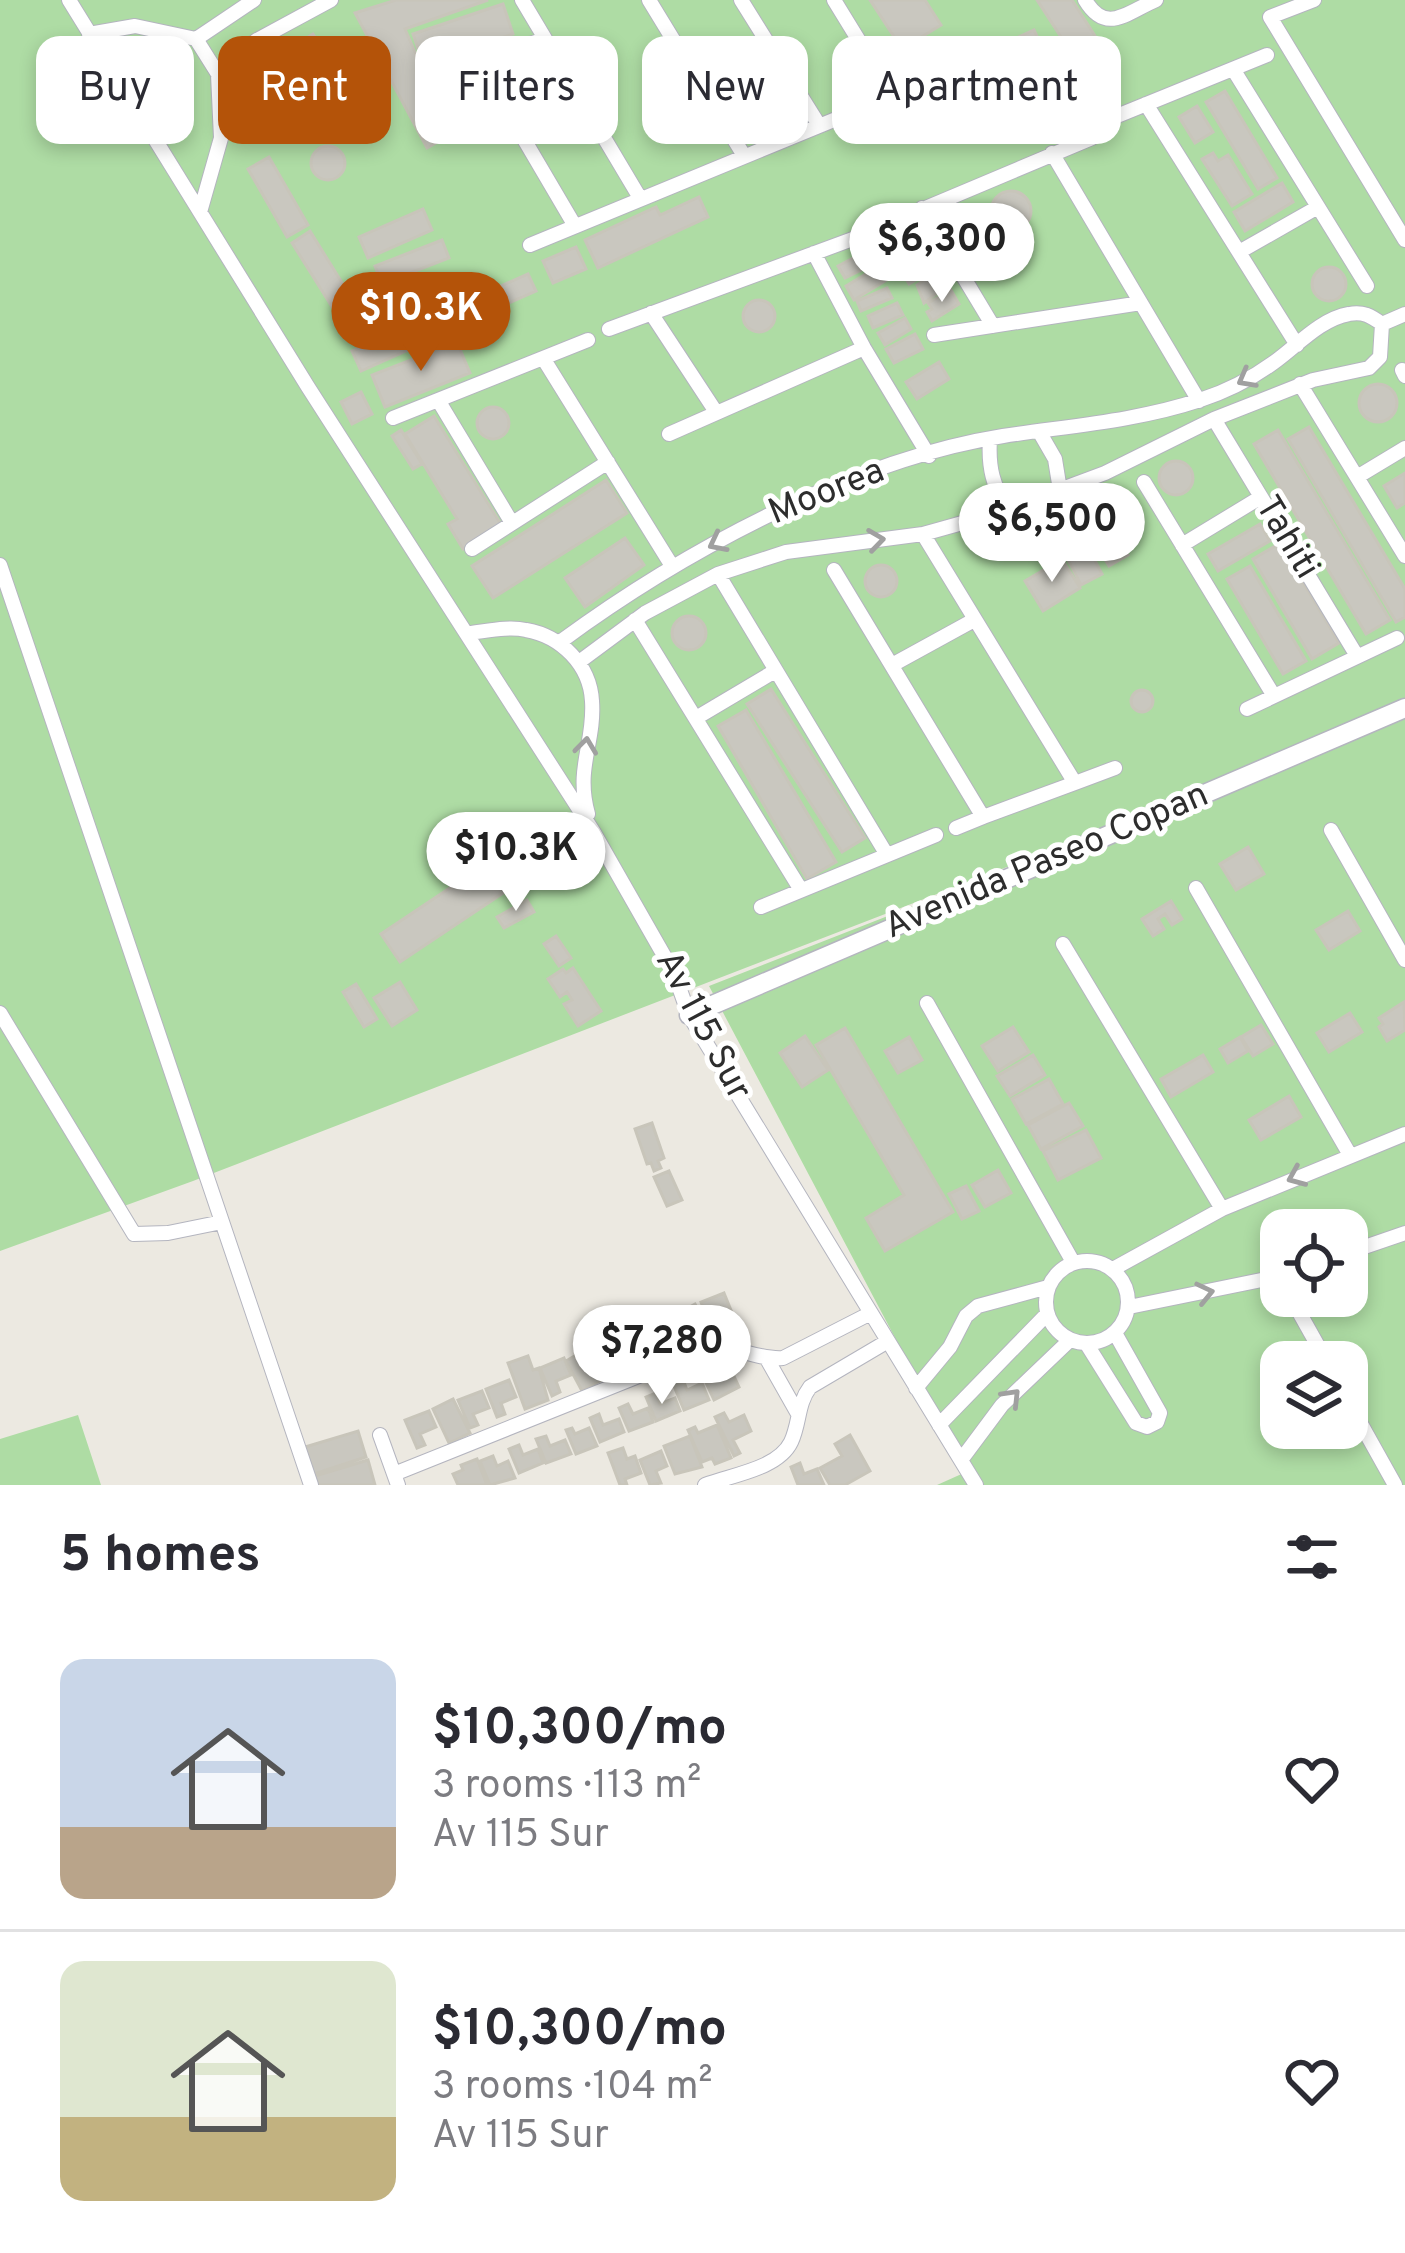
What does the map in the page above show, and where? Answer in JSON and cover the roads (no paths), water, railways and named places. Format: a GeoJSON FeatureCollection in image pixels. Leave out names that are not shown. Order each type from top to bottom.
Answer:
{"type":"FeatureCollection","features":[{"type":"Feature","properties":{"kind":"main road","name":"Avenida Paseo Copan"},"geometry":{"type":"LineString","coordinates":[[689,1015],[1405,708]]}},
{"type":"Feature","properties":{"kind":"street","name":"Av 115 Sur"},"geometry":{"type":"LineString","coordinates":[[69,0],[308,387],[592,831],[674,974],[689,1015],[976,1485]]}},
{"type":"Feature","properties":{"kind":"street"},"geometry":{"type":"LineString","coordinates":[[196,39],[254,0]]}},
{"type":"Feature","properties":{"kind":"street"},"geometry":{"type":"LineString","coordinates":[[264,36],[331,0]]}},
{"type":"Feature","properties":{"kind":"street"},"geometry":{"type":"LineString","coordinates":[[522,0],[543,36]]}},
{"type":"Feature","properties":{"kind":"street"},"geometry":{"type":"LineString","coordinates":[[741,0],[819,125]]}},
{"type":"Feature","properties":{"kind":"street"},"geometry":{"type":"LineString","coordinates":[[834,0],[856,36]]}},
{"type":"Feature","properties":{"kind":"street"},"geometry":{"type":"LineString","coordinates":[[1085,0],[1098,18],[1107,21],[1156,0]]}},
{"type":"Feature","properties":{"kind":"street"},"geometry":{"type":"LineString","coordinates":[[1314,0],[1270,16],[1405,240]]}},
{"type":"Feature","properties":{"kind":"street"},"geometry":{"type":"LineString","coordinates":[[653,2],[743,154]]}},
{"type":"Feature","properties":{"kind":"street"},"geometry":{"type":"LineString","coordinates":[[89,34],[135,26],[196,39],[218,74]]}},
{"type":"Feature","properties":{"kind":"street"},"geometry":{"type":"LineString","coordinates":[[1121,114],[1267,55]]}},
{"type":"Feature","properties":{"kind":"street"},"geometry":{"type":"LineString","coordinates":[[1233,69],[1367,286]]}},
{"type":"Feature","properties":{"kind":"street"},"geometry":{"type":"LineString","coordinates":[[1145,104],[1297,344]]}},
{"type":"Feature","properties":{"kind":"street"},"geometry":{"type":"LineString","coordinates":[[530,244],[832,120]]}},
{"type":"Feature","properties":{"kind":"street"},"geometry":{"type":"LineString","coordinates":[[200,212],[219,144]]}},
{"type":"Feature","properties":{"kind":"street"},"geometry":{"type":"LineString","coordinates":[[527,144],[575,226]]}},
{"type":"Feature","properties":{"kind":"street"},"geometry":{"type":"LineString","coordinates":[[608,144],[640,198]]}},
{"type":"Feature","properties":{"kind":"street"},"geometry":{"type":"LineString","coordinates":[[878,228],[1076,144]]}},
{"type":"Feature","properties":{"kind":"street"},"geometry":{"type":"LineString","coordinates":[[1052,153],[1199,401]]}},
{"type":"Feature","properties":{"kind":"street"},"geometry":{"type":"LineString","coordinates":[[1239,252],[1318,207]]}},
{"type":"Feature","properties":{"kind":"street"},"geometry":{"type":"LineString","coordinates":[[922,208],[993,326]]}},
{"type":"Feature","properties":{"kind":"street"},"geometry":{"type":"LineString","coordinates":[[609,329],[858,236]]}},
{"type":"Feature","properties":{"kind":"street"},"geometry":{"type":"LineString","coordinates":[[814,253],[863,348],[928,456]]}},
{"type":"Feature","properties":{"kind":"street"},"geometry":{"type":"LineString","coordinates":[[934,335],[1141,302]]}},
{"type":"Feature","properties":{"kind":"street","name":"Moorea"},"geometry":{"type":"LineString","coordinates":[[560,642],[672,566],[791,504],[990,439],[1199,401],[1236,386],[1340,316],[1354,312],[1382,324]]}},
{"type":"Feature","properties":{"kind":"street"},"geometry":{"type":"LineString","coordinates":[[651,313],[716,412]]}},
{"type":"Feature","properties":{"kind":"street"},"geometry":{"type":"LineString","coordinates":[[579,662],[631,624],[718,574],[786,552],[923,534],[1008,510],[1105,473],[1214,419],[1300,384],[1369,368],[1379,358],[1382,324],[1405,314]]}},
{"type":"Feature","properties":{"kind":"street"},"geometry":{"type":"LineString","coordinates":[[393,418],[587,340]]}},
{"type":"Feature","properties":{"kind":"street"},"geometry":{"type":"LineString","coordinates":[[669,434],[863,348]]}},
{"type":"Feature","properties":{"kind":"street"},"geometry":{"type":"LineString","coordinates":[[543,358],[672,566]]}},
{"type":"Feature","properties":{"kind":"street"},"geometry":{"type":"LineString","coordinates":[[1300,384],[1405,556]]}},
{"type":"Feature","properties":{"kind":"street"},"geometry":{"type":"LineString","coordinates":[[438,400],[512,523]]}},
{"type":"Feature","properties":{"kind":"street","name":"Tahiti"},"geometry":{"type":"LineString","coordinates":[[1214,419],[1358,656]]}},
{"type":"Feature","properties":{"kind":"street"},"geometry":{"type":"LineString","coordinates":[[1040,433],[1055,459],[1060,490]]}},
{"type":"Feature","properties":{"kind":"street"},"geometry":{"type":"LineString","coordinates":[[990,439],[988,462],[994,486],[1008,510]]}},
{"type":"Feature","properties":{"kind":"street"},"geometry":{"type":"LineString","coordinates":[[1357,477],[1405,448]]}},
{"type":"Feature","properties":{"kind":"street"},"geometry":{"type":"LineString","coordinates":[[472,549],[608,462]]}},
{"type":"Feature","properties":{"kind":"street"},"geometry":{"type":"LineString","coordinates":[[1144,482],[1274,696]]}},
{"type":"Feature","properties":{"kind":"street"},"geometry":{"type":"LineString","coordinates":[[1182,545],[1262,497]]}},
{"type":"Feature","properties":{"kind":"street"},"geometry":{"type":"LineString","coordinates":[[923,534],[1075,783]]}},
{"type":"Feature","properties":{"kind":"street"},"geometry":{"type":"LineString","coordinates":[[0,565],[311,1485]]}},
{"type":"Feature","properties":{"kind":"street"},"geometry":{"type":"LineString","coordinates":[[834,570],[983,818]]}},
{"type":"Feature","properties":{"kind":"street"},"geometry":{"type":"LineString","coordinates":[[718,574],[887,855]]}},
{"type":"Feature","properties":{"kind":"street"},"geometry":{"type":"LineString","coordinates":[[614,603],[696,718],[801,890]]}},
{"type":"Feature","properties":{"kind":"street"},"geometry":{"type":"LineString","coordinates":[[892,665],[974,620]]}},
{"type":"Feature","properties":{"kind":"street"},"geometry":{"type":"LineString","coordinates":[[469,633],[524,629],[560,642],[579,662],[592,700],[581,788],[592,831]]}},
{"type":"Feature","properties":{"kind":"street"},"geometry":{"type":"LineString","coordinates":[[1247,709],[1397,638]]}},
{"type":"Feature","properties":{"kind":"street"},"geometry":{"type":"LineString","coordinates":[[696,718],[775,671]]}},
{"type":"Feature","properties":{"kind":"street"},"geometry":{"type":"LineString","coordinates":[[956,828],[1115,768]]}},
{"type":"Feature","properties":{"kind":"street"},"geometry":{"type":"LineString","coordinates":[[1331,830],[1405,960]]}},
{"type":"Feature","properties":{"kind":"street"},"geometry":{"type":"LineString","coordinates":[[760,907],[936,836]]}},
{"type":"Feature","properties":{"kind":"street"},"geometry":{"type":"LineString","coordinates":[[1196,888],[1350,1155]]}},
{"type":"Feature","properties":{"kind":"street"},"geometry":{"type":"LineString","coordinates":[[1063,944],[1222,1209]]}},
{"type":"Feature","properties":{"kind":"street"},"geometry":{"type":"LineString","coordinates":[[928,1003],[1073,1262]]}},
{"type":"Feature","properties":{"kind":"street"},"geometry":{"type":"LineString","coordinates":[[0,1013],[134,1234],[168,1233],[222,1222]]}},
{"type":"Feature","properties":{"kind":"street"},"geometry":{"type":"LineString","coordinates":[[1112,1269],[1222,1209],[1405,1134]]}},
{"type":"Feature","properties":{"kind":"street"},"geometry":{"type":"LineString","coordinates":[[1368,1246],[1405,1233]]}},
{"type":"Feature","properties":{"kind":"street"},"geometry":{"type":"LineString","coordinates":[[961,1460],[1002,1405],[1078,1341],[1115,1333],[1129,1307],[1123,1280],[1099,1262],[1073,1262],[1057,1272],[1048,1286],[1047,1314],[1052,1324],[1078,1341],[1121,1395],[1136,1424],[1147,1427],[1157,1422],[1160,1413],[1115,1333]]}},
{"type":"Feature","properties":{"kind":"street"},"geometry":{"type":"LineString","coordinates":[[1129,1307],[1260,1281]]}},
{"type":"Feature","properties":{"kind":"street"},"geometry":{"type":"LineString","coordinates":[[916,1388],[977,1306],[1048,1286]]}},
{"type":"Feature","properties":{"kind":"street"},"geometry":{"type":"LineString","coordinates":[[380,1435],[396,1480],[711,1347],[736,1346],[767,1359],[783,1358],[871,1313]]}},
{"type":"Feature","properties":{"kind":"street"},"geometry":{"type":"LineString","coordinates":[[939,1425],[1047,1314]]}},
{"type":"Feature","properties":{"kind":"street"},"geometry":{"type":"LineString","coordinates":[[705,1485],[778,1458],[791,1441],[801,1398],[810,1387],[888,1341]]}},
{"type":"Feature","properties":{"kind":"street"},"geometry":{"type":"LineString","coordinates":[[767,1359],[798,1413]]}},
{"type":"Feature","properties":{"kind":"street"},"geometry":{"type":"LineString","coordinates":[[1121,1395],[1143,1384]]}},
{"type":"Feature","properties":{"kind":"street"},"geometry":{"type":"LineString","coordinates":[[1368,1437],[1395,1485]]}}]}
